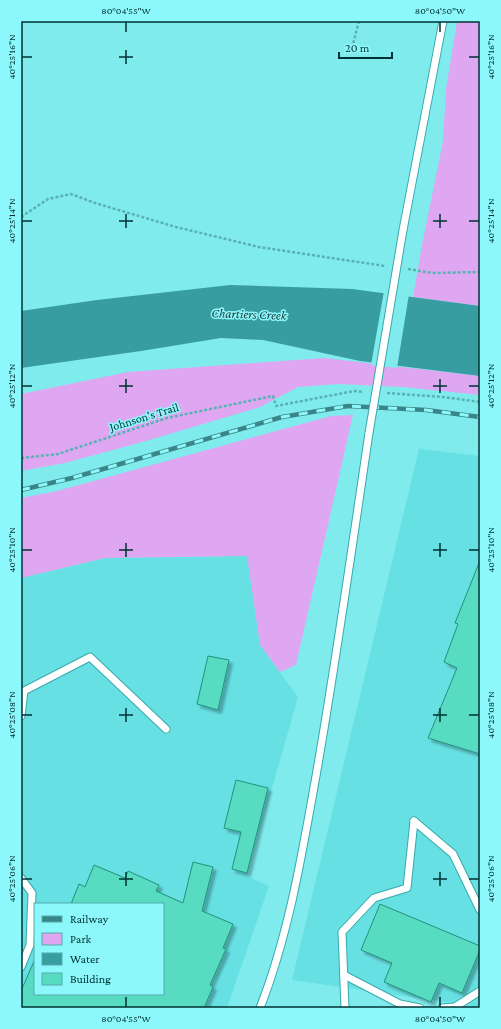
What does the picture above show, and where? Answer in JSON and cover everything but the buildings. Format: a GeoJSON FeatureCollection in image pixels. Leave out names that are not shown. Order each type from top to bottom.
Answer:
{"type":"FeatureCollection","features":[{"type":"Feature","properties":{"kind":"lane"},"geometry":{"type":"LineString","coordinates":[[260,1008],[272,978],[300,869],[325,724],[369,433],[403,230],[443,21]]}},
{"type":"Feature","properties":{"kind":"lane"},"geometry":{"type":"LineString","coordinates":[[21,716],[24,691],[90,657],[166,729]]}},
{"type":"Feature","properties":{"kind":"lane"},"geometry":{"type":"LineString","coordinates":[[345,1008],[342,932],[374,898],[407,888],[414,822],[453,854],[480,910]]}},
{"type":"Feature","properties":{"kind":"lane"},"geometry":{"type":"LineString","coordinates":[[21,878],[32,893],[30,945],[21,967]]}},
{"type":"Feature","properties":{"kind":"lane"},"geometry":{"type":"LineString","coordinates":[[344,975],[400,1004],[420,1008]]}},
{"type":"Feature","properties":{"kind":"lane"},"geometry":{"type":"LineString","coordinates":[[442,1008],[455,1007],[480,991]]}},
{"type":"Feature","properties":{"kind":"path"},"geometry":{"type":"LineString","coordinates":[[352,48],[359,21]]}},
{"type":"Feature","properties":{"kind":"path"},"geometry":{"type":"LineString","coordinates":[[21,217],[48,199],[71,194],[176,228],[259,247],[392,267]]}},
{"type":"Feature","properties":{"kind":"path"},"geometry":{"type":"LineString","coordinates":[[400,268],[432,273],[480,272]]}},
{"type":"Feature","properties":{"kind":"path","name":"Johnson's Trail"},"geometry":{"type":"LineString","coordinates":[[21,458],[58,454],[167,418],[273,396],[276,406]]}},
{"type":"Feature","properties":{"kind":"shaded area"},"geometry":{"type":"Polygon","coordinates":[[[419,449],[480,456],[480,1007],[292,980],[419,449]]]}},
{"type":"Feature","properties":{"kind":"shaded area"},"geometry":{"type":"Polygon","coordinates":[[[248,556],[260,645],[298,697],[247,876],[269,886],[227,1008],[21,1008],[21,578],[105,558],[248,556]]]}},
{"type":"Feature","properties":{"kind":"green space"},"geometry":{"type":"Polygon","coordinates":[[[457,21],[480,21],[480,306],[413,297],[443,141],[446,89],[457,21]]]}},
{"type":"Feature","properties":{"kind":"green space"},"geometry":{"type":"Polygon","coordinates":[[[324,358],[480,376],[480,395],[403,387],[338,384],[298,387],[260,407],[146,441],[65,463],[21,471],[21,394],[128,372],[324,358]]]}},
{"type":"Feature","properties":{"kind":"green space"},"geometry":{"type":"Polygon","coordinates":[[[353,415],[296,665],[280,672],[260,645],[247,556],[105,558],[21,578],[21,498],[57,491],[331,416],[353,415]]]}},
{"type":"Feature","properties":{"kind":"water","name":"Chartiers Creek"},"geometry":{"type":"Polygon","coordinates":[[[230,285],[352,289],[480,306],[480,376],[360,361],[263,340],[221,338],[21,368],[21,311],[97,300],[230,285]]]}},
{"type":"Feature","properties":{"kind":"pier"},"geometry":{"type":"Polygon","coordinates":[[[384,291],[409,294],[397,368],[371,365],[384,291]]]}},
{"type":"Feature","properties":{"kind":"railway"},"geometry":{"type":"LineString","coordinates":[[21,490],[72,478],[282,417],[348,406],[426,410],[480,417]]}}]}
